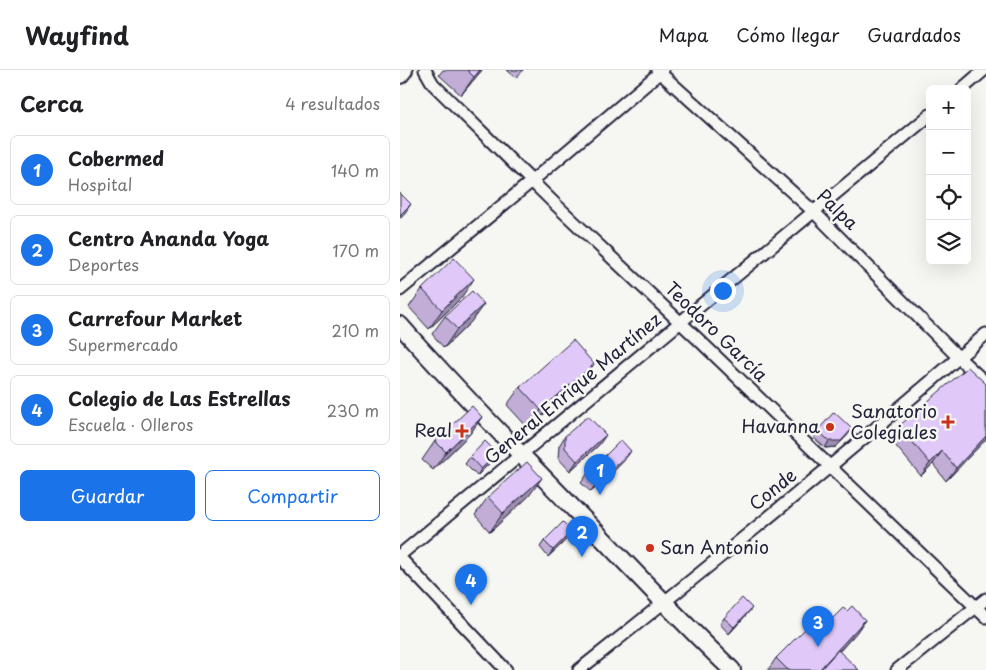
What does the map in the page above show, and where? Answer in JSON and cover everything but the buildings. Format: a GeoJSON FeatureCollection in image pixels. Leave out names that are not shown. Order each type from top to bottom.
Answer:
{"type":"FeatureCollection","features":[{"type":"Feature","properties":{"kind":"main road"},"geometry":{"type":"LineString","coordinates":[[400,75],[404,70]]}},
{"type":"Feature","properties":{"kind":"main road"},"geometry":{"type":"LineString","coordinates":[[400,325],[434,365],[678,617],[732,670]]}},
{"type":"Feature","properties":{"kind":"street","name":"Teodoro García"},"geometry":{"type":"LineString","coordinates":[[425,70],[433,84],[532,181],[681,322],[986,617]]}},
{"type":"Feature","properties":{"kind":"street"},"geometry":{"type":"LineString","coordinates":[[967,85],[984,70]]}},
{"type":"Feature","properties":{"kind":"street"},"geometry":{"type":"LineString","coordinates":[[400,290],[532,181],[660,71]]}},
{"type":"Feature","properties":{"kind":"street","name":"Palpa"},"geometry":{"type":"LineString","coordinates":[[660,71],[814,211],[986,383]]}},
{"type":"Feature","properties":{"kind":"street","name":"General Enrique Martínez"},"geometry":{"type":"LineString","coordinates":[[400,557],[521,454],[926,118]]}},
{"type":"Feature","properties":{"kind":"street","name":"Conde"},"geometry":{"type":"LineString","coordinates":[[579,670],[830,467],[986,334]]}},
{"type":"Feature","properties":{"kind":"street"},"geometry":{"type":"LineString","coordinates":[[400,557],[506,670]]}},
{"type":"Feature","properties":{"kind":"street"},"geometry":{"type":"LineString","coordinates":[[897,670],[986,599]]}},
{"type":"Feature","properties":{"kind":"place","name":"Sanatorio Colegiales"},"geometry":{"type":"Point","coordinates":[948,422]}},
{"type":"Feature","properties":{"kind":"place","name":"Havanna"},"geometry":{"type":"Point","coordinates":[830,427]}},
{"type":"Feature","properties":{"kind":"place","name":"Real"},"geometry":{"type":"Point","coordinates":[462,431]}},
{"type":"Feature","properties":{"kind":"place","name":"Cobermed"},"geometry":{"type":"Point","coordinates":[600,495]}},
{"type":"Feature","properties":{"kind":"place","name":"San Antonio"},"geometry":{"type":"Point","coordinates":[650,548]}},
{"type":"Feature","properties":{"kind":"place","name":"Centro Ananda Yoga"},"geometry":{"type":"Point","coordinates":[582,557]}},
{"type":"Feature","properties":{"kind":"place","name":"Colegio de Las Estrellas"},"geometry":{"type":"Point","coordinates":[471,605]}},
{"type":"Feature","properties":{"kind":"place","name":"Carrefour Market"},"geometry":{"type":"Point","coordinates":[818,647]}}]}
